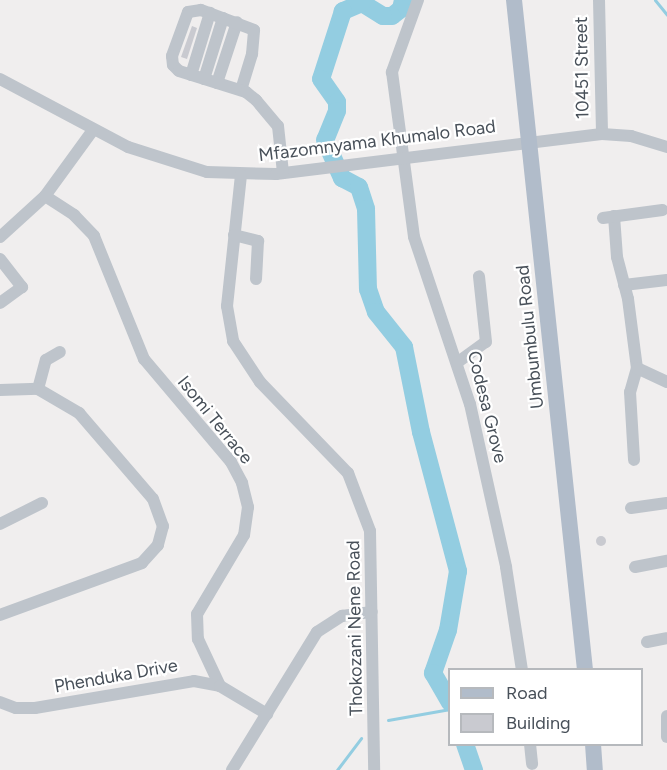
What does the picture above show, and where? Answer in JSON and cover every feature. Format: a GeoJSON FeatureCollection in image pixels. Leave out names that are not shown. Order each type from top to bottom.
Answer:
{"type":"FeatureCollection","features":[{"type":"Feature","properties":{"kind":"main road","name":"Umbumbulu Road"},"geometry":{"type":"LineString","coordinates":[[514,0],[585,668]]}},
{"type":"Feature","properties":{"kind":"main road"},"geometry":{"type":"LineString","coordinates":[[593,746],[596,770]]}},
{"type":"Feature","properties":{"kind":"street","name":"Codesa Grove"},"geometry":{"type":"LineString","coordinates":[[418,0],[392,72],[417,249],[458,362],[506,567],[522,668]]}},
{"type":"Feature","properties":{"kind":"street","name":"10451 Street"},"geometry":{"type":"LineString","coordinates":[[599,0],[602,134]]}},
{"type":"Feature","properties":{"kind":"street"},"geometry":{"type":"LineString","coordinates":[[241,90],[255,33],[223,18],[197,10],[185,14],[172,56],[175,69],[241,90],[274,118],[281,138],[283,173]]}},
{"type":"Feature","properties":{"kind":"street"},"geometry":{"type":"LineString","coordinates":[[204,79],[223,18]]}},
{"type":"Feature","properties":{"kind":"street"},"geometry":{"type":"LineString","coordinates":[[204,79],[223,18]]}},
{"type":"Feature","properties":{"kind":"street","name":"Mfazomnyama Khumalo Road"},"geometry":{"type":"LineString","coordinates":[[0,79],[93,130],[183,168],[241,174],[283,173],[529,140],[602,134],[631,136],[667,147]]}},
{"type":"Feature","properties":{"kind":"street"},"geometry":{"type":"LineString","coordinates":[[0,237],[45,196],[93,130]]}},
{"type":"Feature","properties":{"kind":"street","name":"Thokozani Nene Road"},"geometry":{"type":"LineString","coordinates":[[241,174],[227,306],[233,341],[260,382],[339,461],[354,483],[370,531],[374,770]]}},
{"type":"Feature","properties":{"kind":"street","name":"Isomi Terrace"},"geometry":{"type":"LineString","coordinates":[[45,196],[74,215],[94,237],[144,358],[231,462],[242,483],[248,507],[244,535],[197,614],[198,639],[220,686]]}},
{"type":"Feature","properties":{"kind":"street"},"geometry":{"type":"LineString","coordinates":[[634,460],[630,392],[637,368],[624,285],[608,217],[662,210]]}},
{"type":"Feature","properties":{"kind":"street"},"geometry":{"type":"LineString","coordinates":[[234,235],[258,241],[256,279]]}},
{"type":"Feature","properties":{"kind":"street"},"geometry":{"type":"LineString","coordinates":[[0,259],[22,287],[0,303]]}},
{"type":"Feature","properties":{"kind":"street"},"geometry":{"type":"LineString","coordinates":[[458,362],[486,342],[479,276]]}},
{"type":"Feature","properties":{"kind":"street"},"geometry":{"type":"LineString","coordinates":[[624,285],[667,280]]}},
{"type":"Feature","properties":{"kind":"street"},"geometry":{"type":"LineString","coordinates":[[38,389],[46,360],[60,352]]}},
{"type":"Feature","properties":{"kind":"street"},"geometry":{"type":"LineString","coordinates":[[637,368],[667,382]]}},
{"type":"Feature","properties":{"kind":"street"},"geometry":{"type":"LineString","coordinates":[[0,390],[38,389],[79,413],[144,486],[158,508],[162,536],[151,555],[135,567],[0,615]]}},
{"type":"Feature","properties":{"kind":"street"},"geometry":{"type":"LineString","coordinates":[[0,524],[42,503]]}},
{"type":"Feature","properties":{"kind":"street"},"geometry":{"type":"LineString","coordinates":[[632,508],[667,503]]}},
{"type":"Feature","properties":{"kind":"street"},"geometry":{"type":"LineString","coordinates":[[635,567],[667,561]]}},
{"type":"Feature","properties":{"kind":"street"},"geometry":{"type":"LineString","coordinates":[[232,770],[316,632],[342,616],[372,612]]}},
{"type":"Feature","properties":{"kind":"street"},"geometry":{"type":"LineString","coordinates":[[647,642],[667,638]]}},
{"type":"Feature","properties":{"kind":"street","name":"Phenduka Drive"},"geometry":{"type":"LineString","coordinates":[[0,702],[16,708],[35,708],[178,682],[220,686],[267,714]]}},
{"type":"Feature","properties":{"kind":"street"},"geometry":{"type":"LineString","coordinates":[[667,716],[667,736]]}},
{"type":"Feature","properties":{"kind":"street"},"geometry":{"type":"LineString","coordinates":[[530,746],[532,764]]}},
{"type":"Feature","properties":{"kind":"building"},"geometry":{"type":"Polygon","coordinates":[[[192,26],[197,28],[187,59],[181,57],[192,26]]]}},
{"type":"Feature","properties":{"kind":"building"},"geometry":{"type":"Polygon","coordinates":[[[601,536],[605,537],[605,545],[601,546],[597,545],[596,541],[597,537],[601,536]]]}},
{"type":"Feature","properties":{"kind":"waterway"},"geometry":{"type":"LineString","coordinates":[[403,0],[401,9],[392,16],[383,16],[362,3],[343,11],[321,79],[337,102],[337,111],[325,140],[342,178],[359,187],[366,209],[368,289],[376,312],[404,347],[421,432],[458,571],[448,630],[433,673],[448,699]]}},
{"type":"Feature","properties":{"kind":"waterway"},"geometry":{"type":"LineString","coordinates":[[655,0],[667,15]]}},
{"type":"Feature","properties":{"kind":"waterway"},"geometry":{"type":"LineString","coordinates":[[388,720],[448,709]]}},
{"type":"Feature","properties":{"kind":"waterway"},"geometry":{"type":"LineString","coordinates":[[337,770],[361,738]]}},
{"type":"Feature","properties":{"kind":"waterway"},"geometry":{"type":"LineString","coordinates":[[466,746],[474,770]]}}]}
